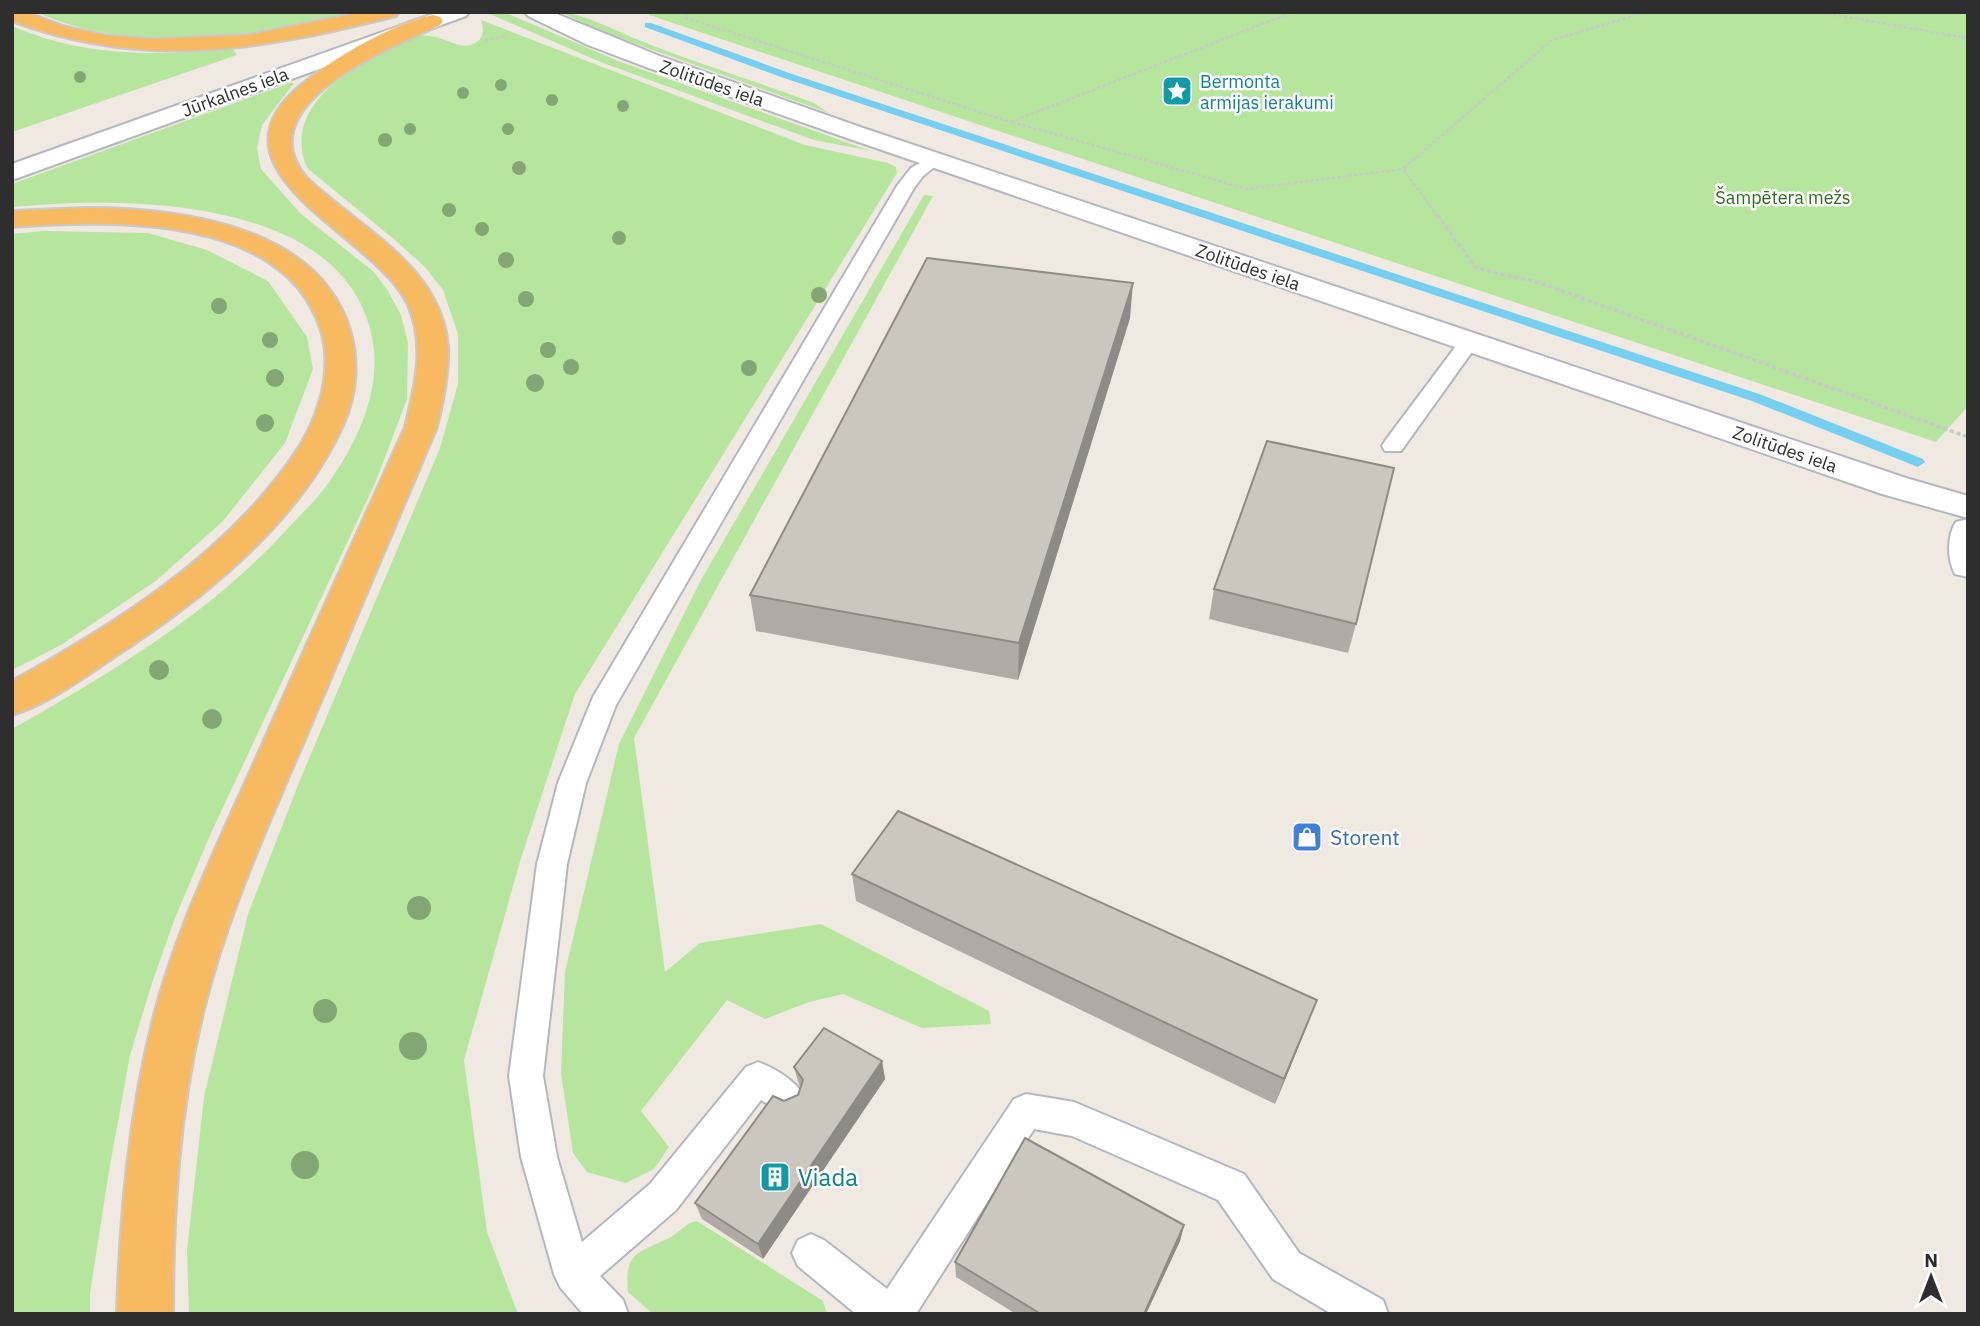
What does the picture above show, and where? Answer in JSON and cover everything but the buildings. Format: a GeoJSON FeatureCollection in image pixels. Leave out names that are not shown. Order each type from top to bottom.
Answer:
{"type":"FeatureCollection","features":[{"type":"Feature","properties":{"kind":"highway"},"geometry":{"type":"LineString","coordinates":[[12,15],[55,31],[90,40],[161,46],[268,39],[336,26],[389,12]]}},
{"type":"Feature","properties":{"kind":"highway"},"geometry":{"type":"LineString","coordinates":[[145,1314],[145,1270],[153,1166],[167,1071],[190,975],[220,889],[421,427],[433,378],[430,328],[422,303],[412,286],[385,257],[290,173],[281,153],[281,133],[296,103],[325,76],[365,52],[446,17]]}},
{"type":"Feature","properties":{"kind":"highway"},"geometry":{"type":"LineString","coordinates":[[12,219],[120,217],[205,227],[263,247],[291,266],[314,288],[331,312],[340,337],[343,364],[338,393],[328,423],[307,460],[279,498],[243,537],[200,576],[143,620],[81,661],[12,700]]}},
{"type":"Feature","properties":{"kind":"street","name":"Jūrkalnes iela"},"geometry":{"type":"LineString","coordinates":[[170,93],[398,12]]}},
{"type":"Feature","properties":{"kind":"street","name":"Zolitūdes iela"},"geometry":{"type":"LineString","coordinates":[[535,12],[596,40],[654,62],[935,160],[1895,486],[1968,506]]}},
{"type":"Feature","properties":{"kind":"street","name":"Jūrkalnes iela"},"geometry":{"type":"LineString","coordinates":[[12,173],[446,17]]}},
{"type":"Feature","properties":{"kind":"street"},"geometry":{"type":"LineString","coordinates":[[1968,530],[1968,565]]}},
{"type":"Feature","properties":{"kind":"lane"},"geometry":{"type":"LineString","coordinates":[[610,1314],[573,1274],[539,1157],[526,1076],[552,864],[572,783],[610,692],[906,186],[917,172],[935,160]]}},
{"type":"Feature","properties":{"kind":"lane"},"geometry":{"type":"LineString","coordinates":[[1393,446],[1469,342]]}},
{"type":"Feature","properties":{"kind":"lane"},"geometry":{"type":"LineString","coordinates":[[573,1274],[663,1197],[758,1078],[788,1099]]}},
{"type":"Feature","properties":{"kind":"lane"},"geometry":{"type":"LineString","coordinates":[[893,1314],[1026,1111],[1074,1119],[1231,1187],[1286,1266],[1369,1314]]}},
{"type":"Feature","properties":{"kind":"lane"},"geometry":{"type":"LineString","coordinates":[[811,1253],[887,1314]]}},
{"type":"Feature","properties":{"kind":"path"},"geometry":{"type":"LineString","coordinates":[[687,12],[686,18],[1011,122],[1247,189],[1403,169],[1552,40],[1647,12]]}},
{"type":"Feature","properties":{"kind":"path"},"geometry":{"type":"LineString","coordinates":[[1011,122],[1293,12]]}},
{"type":"Feature","properties":{"kind":"path"},"geometry":{"type":"LineString","coordinates":[[1817,12],[1968,38]]}},
{"type":"Feature","properties":{"kind":"path"},"geometry":{"type":"LineString","coordinates":[[476,42],[514,34]]}},
{"type":"Feature","properties":{"kind":"path"},"geometry":{"type":"LineString","coordinates":[[1403,169],[1476,268],[1540,283],[1968,437]]}},
{"type":"Feature","properties":{"kind":"green space"},"geometry":{"type":"Polygon","coordinates":[[[36,12],[364,12],[240,34],[157,38],[116,35],[76,26],[36,12]]]}},
{"type":"Feature","properties":{"kind":"green space"},"geometry":{"type":"Polygon","coordinates":[[[504,12],[618,61],[871,151],[814,140],[598,61],[490,14],[504,12]]]}},
{"type":"Feature","properties":{"kind":"green space"},"geometry":{"type":"Polygon","coordinates":[[[561,12],[591,20],[667,51],[814,103],[829,113],[600,31],[561,12]]]}},
{"type":"Feature","properties":{"kind":"green space","name":"Šampētera mežs"},"geometry":{"type":"Polygon","coordinates":[[[652,12],[1968,12],[1968,406],[1936,442],[649,15],[652,12]]]}},
{"type":"Feature","properties":{"kind":"green space"},"geometry":{"type":"Polygon","coordinates":[[[481,20],[805,145],[888,163],[896,167],[897,173],[575,694],[521,858],[464,1060],[487,1232],[518,1314],[189,1314],[187,1250],[204,1097],[248,914],[300,780],[440,448],[458,384],[458,334],[443,290],[425,267],[395,240],[307,168],[302,148],[303,130],[319,99],[347,73],[404,41],[419,36],[434,37],[464,46],[474,44],[482,36],[481,20]]]}},
{"type":"Feature","properties":{"kind":"green space"},"geometry":{"type":"Polygon","coordinates":[[[12,26],[66,44],[93,49],[177,53],[233,49],[237,55],[12,132],[12,26]]]}},
{"type":"Feature","properties":{"kind":"green space"},"geometry":{"type":"Polygon","coordinates":[[[294,83],[262,125],[257,148],[261,169],[301,214],[374,272],[388,291],[401,315],[408,343],[407,399],[376,481],[211,833],[175,918],[152,983],[130,1055],[90,1293],[90,1314],[12,1314],[12,729],[161,638],[229,585],[261,556],[319,495],[348,453],[370,399],[375,362],[373,343],[355,294],[323,258],[278,232],[226,215],[169,206],[112,203],[12,207],[12,184],[294,83]]]}},
{"type":"Feature","properties":{"kind":"green space"},"geometry":{"type":"Polygon","coordinates":[[[924,195],[933,196],[634,738],[665,972],[700,943],[821,924],[989,1011],[991,1024],[922,1028],[843,994],[809,1002],[765,1019],[727,1000],[641,1111],[669,1147],[654,1169],[626,1183],[587,1172],[573,1153],[561,1073],[565,972],[619,744],[701,580],[924,195]]]}},
{"type":"Feature","properties":{"kind":"green space"},"geometry":{"type":"Polygon","coordinates":[[[43,231],[148,233],[207,250],[268,281],[307,337],[313,369],[285,443],[223,521],[157,580],[61,645],[12,670],[12,234],[43,231]]]}},
{"type":"Feature","properties":{"kind":"green space"},"geometry":{"type":"Polygon","coordinates":[[[697,1221],[823,1301],[827,1314],[653,1314],[628,1292],[628,1268],[631,1261],[642,1251],[697,1221]]]}},
{"type":"Feature","properties":{"kind":"waterway"},"geometry":{"type":"LineString","coordinates":[[648,25],[788,76],[1757,398],[1918,462]]}},
{"type":"Feature","properties":{"kind":"place","name":"Bermonta armijas ierakumi"},"geometry":{"type":"Point","coordinates":[1177,91]}},
{"type":"Feature","properties":{"kind":"place","name":"Storent"},"geometry":{"type":"Point","coordinates":[1307,837]}},
{"type":"Feature","properties":{"kind":"place","name":"Viada"},"geometry":{"type":"Point","coordinates":[775,1177]}}]}
